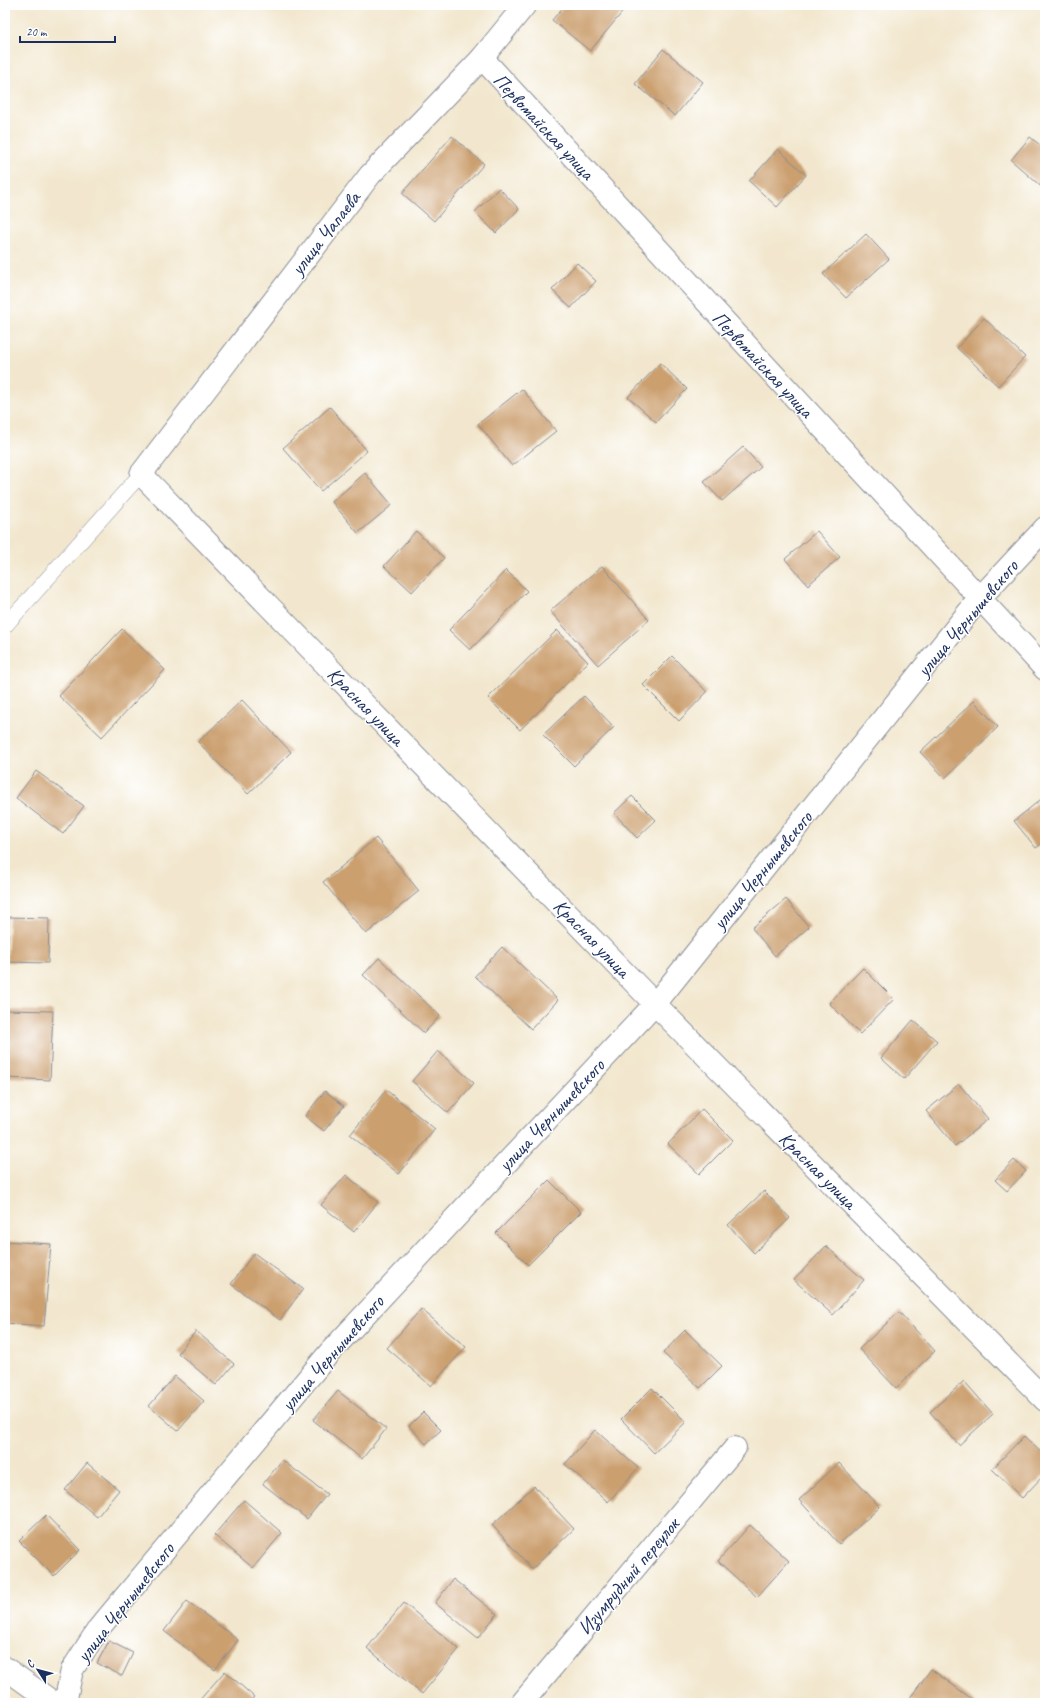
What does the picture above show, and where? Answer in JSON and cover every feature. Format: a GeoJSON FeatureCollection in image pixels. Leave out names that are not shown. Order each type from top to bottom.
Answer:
{"type":"FeatureCollection","features":[{"type":"Feature","properties":{"kind":"street","name":"улица Чапаева"},"geometry":{"type":"LineString","coordinates":[[141,474],[370,175],[482,58],[525,5]]}},
{"type":"Feature","properties":{"kind":"street","name":"Первомайская улица"},"geometry":{"type":"LineString","coordinates":[[482,58],[1045,669]]}},
{"type":"Feature","properties":{"kind":"street","name":"Красная улица"},"geometry":{"type":"LineString","coordinates":[[141,474],[655,1004],[1045,1400]]}},
{"type":"Feature","properties":{"kind":"street","name":"улица Чернышевского"},"geometry":{"type":"LineString","coordinates":[[64,1703],[72,1670],[100,1628],[330,1352],[655,1004],[979,599],[1045,528]]}},
{"type":"Feature","properties":{"kind":"street","name":"Изумрудный переулок"},"geometry":{"type":"LineString","coordinates":[[522,1703],[734,1448]]}},
{"type":"Feature","properties":{"kind":"street"},"geometry":{"type":"LineString","coordinates":[[5,1668],[54,1703]]}},
{"type":"Feature","properties":{"kind":"lane"},"geometry":{"type":"LineString","coordinates":[[5,626],[141,474]]}},
{"type":"Feature","properties":{"kind":"building"},"geometry":{"type":"Polygon","coordinates":[[[565,5],[621,5],[625,9],[590,51],[552,20],[565,5]]]}},
{"type":"Feature","properties":{"kind":"building"},"geometry":{"type":"Polygon","coordinates":[[[663,49],[703,82],[675,116],[635,84],[663,49]]]}},
{"type":"Feature","properties":{"kind":"building"},"geometry":{"type":"Polygon","coordinates":[[[452,136],[484,164],[434,221],[402,193],[452,136]]]}},
{"type":"Feature","properties":{"kind":"building"},"geometry":{"type":"Polygon","coordinates":[[[1030,137],[1045,149],[1045,190],[1011,160],[1030,137]]]}},
{"type":"Feature","properties":{"kind":"building"},"geometry":{"type":"Polygon","coordinates":[[[778,149],[806,175],[777,207],[749,181],[778,149]]]}},
{"type":"Feature","properties":{"kind":"building"},"geometry":{"type":"Polygon","coordinates":[[[499,188],[519,209],[496,233],[475,212],[499,188]]]}},
{"type":"Feature","properties":{"kind":"building"},"geometry":{"type":"Polygon","coordinates":[[[866,234],[889,259],[846,298],[823,274],[866,234]]]}},
{"type":"Feature","properties":{"kind":"building"},"geometry":{"type":"Polygon","coordinates":[[[577,263],[596,281],[571,308],[552,290],[577,263]]]}},
{"type":"Feature","properties":{"kind":"building"},"geometry":{"type":"Polygon","coordinates":[[[984,318],[1025,357],[998,386],[957,348],[984,318]]]}},
{"type":"Feature","properties":{"kind":"building"},"geometry":{"type":"Polygon","coordinates":[[[660,363],[687,389],[656,422],[628,397],[660,363]]]}},
{"type":"Feature","properties":{"kind":"building"},"geometry":{"type":"Polygon","coordinates":[[[522,389],[556,431],[512,466],[478,424],[522,389]]]}},
{"type":"Feature","properties":{"kind":"building"},"geometry":{"type":"Polygon","coordinates":[[[330,407],[367,451],[321,491],[283,448],[330,407]]]}},
{"type":"Feature","properties":{"kind":"building"},"geometry":{"type":"Polygon","coordinates":[[[743,447],[761,467],[722,501],[704,482],[743,447]]]}},
{"type":"Feature","properties":{"kind":"building"},"geometry":{"type":"Polygon","coordinates":[[[365,473],[392,505],[358,533],[332,502],[365,473]]]}},
{"type":"Feature","properties":{"kind":"building"},"geometry":{"type":"Polygon","coordinates":[[[416,531],[444,558],[412,592],[384,566],[416,531]]]}},
{"type":"Feature","properties":{"kind":"building"},"geometry":{"type":"Polygon","coordinates":[[[817,531],[840,557],[808,585],[785,559],[817,531]]]}},
{"type":"Feature","properties":{"kind":"building"},"geometry":{"type":"Polygon","coordinates":[[[602,566],[649,620],[598,665],[550,611],[602,566]]]}},
{"type":"Feature","properties":{"kind":"building"},"geometry":{"type":"Polygon","coordinates":[[[506,570],[527,591],[470,650],[449,630],[506,570]]]}},
{"type":"Feature","properties":{"kind":"building"},"geometry":{"type":"Polygon","coordinates":[[[122,629],[165,670],[102,737],[59,696],[122,629]]]}},
{"type":"Feature","properties":{"kind":"building"},"geometry":{"type":"Polygon","coordinates":[[[557,630],[588,662],[520,730],[488,698],[557,630]]]}},
{"type":"Feature","properties":{"kind":"building"},"geometry":{"type":"Polygon","coordinates":[[[672,656],[707,692],[679,721],[643,685],[672,656]]]}},
{"type":"Feature","properties":{"kind":"building"},"geometry":{"type":"Polygon","coordinates":[[[584,696],[614,727],[574,766],[543,735],[584,696]]]}},
{"type":"Feature","properties":{"kind":"building"},"geometry":{"type":"Polygon","coordinates":[[[242,700],[291,752],[248,794],[198,742],[242,700]]]}},
{"type":"Feature","properties":{"kind":"building"},"geometry":{"type":"Polygon","coordinates":[[[974,701],[998,727],[945,778],[920,752],[974,701]]]}},
{"type":"Feature","properties":{"kind":"building"},"geometry":{"type":"Polygon","coordinates":[[[36,771],[84,806],[63,834],[16,798],[36,771]]]}},
{"type":"Feature","properties":{"kind":"building"},"geometry":{"type":"Polygon","coordinates":[[[632,796],[656,820],[637,838],[614,813],[632,796]]]}},
{"type":"Feature","properties":{"kind":"building"},"geometry":{"type":"Polygon","coordinates":[[[1045,796],[1045,841],[1036,848],[1014,821],[1045,796]]]}},
{"type":"Feature","properties":{"kind":"building"},"geometry":{"type":"Polygon","coordinates":[[[376,838],[419,891],[366,934],[323,882],[376,838]]]}},
{"type":"Feature","properties":{"kind":"building"},"geometry":{"type":"Polygon","coordinates":[[[786,899],[809,927],[775,956],[752,928],[786,899]]]}},
{"type":"Feature","properties":{"kind":"building"},"geometry":{"type":"Polygon","coordinates":[[[9,917],[49,918],[48,963],[7,962],[9,917]]]}},
{"type":"Feature","properties":{"kind":"building"},"geometry":{"type":"Polygon","coordinates":[[[502,947],[558,1000],[531,1029],[475,976],[502,947]]]}},
{"type":"Feature","properties":{"kind":"building"},"geometry":{"type":"Polygon","coordinates":[[[379,958],[440,1016],[424,1033],[363,975],[379,958]]]}},
{"type":"Feature","properties":{"kind":"building"},"geometry":{"type":"Polygon","coordinates":[[[863,968],[894,999],[860,1034],[829,1003],[863,968]]]}},
{"type":"Feature","properties":{"kind":"building"},"geometry":{"type":"Polygon","coordinates":[[[5,1010],[53,1011],[50,1080],[5,1078],[5,1010]]]}},
{"type":"Feature","properties":{"kind":"building"},"geometry":{"type":"Polygon","coordinates":[[[913,1020],[937,1041],[904,1079],[881,1058],[913,1020]]]}},
{"type":"Feature","properties":{"kind":"building"},"geometry":{"type":"Polygon","coordinates":[[[438,1051],[474,1083],[448,1113],[412,1081],[438,1051]]]}},
{"type":"Feature","properties":{"kind":"building"},"geometry":{"type":"Polygon","coordinates":[[[959,1084],[988,1119],[955,1146],[926,1111],[959,1084]]]}},
{"type":"Feature","properties":{"kind":"building"},"geometry":{"type":"Polygon","coordinates":[[[386,1090],[435,1129],[399,1174],[350,1135],[386,1090]]]}},
{"type":"Feature","properties":{"kind":"building"},"geometry":{"type":"Polygon","coordinates":[[[325,1091],[344,1106],[324,1131],[305,1116],[325,1091]]]}},
{"type":"Feature","properties":{"kind":"building"},"geometry":{"type":"Polygon","coordinates":[[[702,1109],[733,1140],[699,1174],[668,1144],[702,1109]]]}},
{"type":"Feature","properties":{"kind":"building"},"geometry":{"type":"Polygon","coordinates":[[[1014,1160],[1026,1171],[1007,1191],[995,1180],[1014,1160]]]}},
{"type":"Feature","properties":{"kind":"building"},"geometry":{"type":"Polygon","coordinates":[[[346,1175],[378,1202],[354,1232],[321,1205],[346,1175]]]}},
{"type":"Feature","properties":{"kind":"building"},"geometry":{"type":"Polygon","coordinates":[[[549,1180],[581,1212],[528,1265],[496,1233],[549,1180]]]}},
{"type":"Feature","properties":{"kind":"building"},"geometry":{"type":"Polygon","coordinates":[[[764,1191],[790,1218],[754,1253],[728,1225],[764,1191]]]}},
{"type":"Feature","properties":{"kind":"building"},"geometry":{"type":"Polygon","coordinates":[[[5,1241],[51,1244],[44,1326],[5,1323],[5,1241]]]}},
{"type":"Feature","properties":{"kind":"building"},"geometry":{"type":"Polygon","coordinates":[[[826,1246],[864,1280],[833,1315],[794,1280],[826,1246]]]}},
{"type":"Feature","properties":{"kind":"building"},"geometry":{"type":"Polygon","coordinates":[[[254,1253],[303,1289],[280,1320],[231,1284],[254,1253]]]}},
{"type":"Feature","properties":{"kind":"building"},"geometry":{"type":"Polygon","coordinates":[[[421,1309],[466,1347],[431,1386],[387,1348],[421,1309]]]}},
{"type":"Feature","properties":{"kind":"building"},"geometry":{"type":"Polygon","coordinates":[[[899,1312],[935,1351],[896,1388],[859,1349],[899,1312]]]}},
{"type":"Feature","properties":{"kind":"building"},"geometry":{"type":"Polygon","coordinates":[[[685,1330],[722,1366],[700,1388],[663,1353],[685,1330]]]}},
{"type":"Feature","properties":{"kind":"building"},"geometry":{"type":"Polygon","coordinates":[[[196,1331],[234,1364],[216,1385],[178,1353],[196,1331]]]}},
{"type":"Feature","properties":{"kind":"building"},"geometry":{"type":"Polygon","coordinates":[[[175,1376],[204,1401],[178,1431],[149,1406],[175,1376]]]}},
{"type":"Feature","properties":{"kind":"building"},"geometry":{"type":"Polygon","coordinates":[[[964,1381],[993,1414],[959,1445],[930,1412],[964,1381]]]}},
{"type":"Feature","properties":{"kind":"building"},"geometry":{"type":"Polygon","coordinates":[[[652,1388],[686,1422],[654,1453],[621,1419],[652,1388]]]}},
{"type":"Feature","properties":{"kind":"building"},"geometry":{"type":"Polygon","coordinates":[[[338,1391],[386,1429],[362,1459],[313,1420],[338,1391]]]}},
{"type":"Feature","properties":{"kind":"building"},"geometry":{"type":"Polygon","coordinates":[[[423,1412],[441,1430],[426,1444],[409,1426],[423,1412]]]}},
{"type":"Feature","properties":{"kind":"building"},"geometry":{"type":"Polygon","coordinates":[[[595,1430],[638,1468],[608,1502],[565,1464],[595,1430]]]}},
{"type":"Feature","properties":{"kind":"building"},"geometry":{"type":"Polygon","coordinates":[[[1024,1436],[1045,1456],[1045,1474],[1022,1498],[992,1469],[1024,1436]]]}},
{"type":"Feature","properties":{"kind":"building"},"geometry":{"type":"Polygon","coordinates":[[[282,1460],[327,1494],[307,1519],[263,1484],[282,1460]]]}},
{"type":"Feature","properties":{"kind":"building"},"geometry":{"type":"Polygon","coordinates":[[[87,1463],[119,1490],[97,1517],[65,1490],[87,1463]]]}},
{"type":"Feature","properties":{"kind":"building"},"geometry":{"type":"Polygon","coordinates":[[[839,1463],[880,1507],[839,1544],[799,1500],[839,1463]]]}},
{"type":"Feature","properties":{"kind":"building"},"geometry":{"type":"Polygon","coordinates":[[[534,1486],[574,1529],[532,1569],[492,1525],[534,1486]]]}},
{"type":"Feature","properties":{"kind":"building"},"geometry":{"type":"Polygon","coordinates":[[[244,1500],[282,1533],[253,1568],[214,1535],[244,1500]]]}},
{"type":"Feature","properties":{"kind":"building"},"geometry":{"type":"Polygon","coordinates":[[[46,1515],[80,1550],[54,1576],[19,1541],[46,1515]]]}},
{"type":"Feature","properties":{"kind":"building"},"geometry":{"type":"Polygon","coordinates":[[[750,1525],[789,1561],[757,1597],[718,1561],[750,1525]]]}},
{"type":"Feature","properties":{"kind":"building"},"geometry":{"type":"Polygon","coordinates":[[[453,1579],[497,1614],[478,1638],[435,1603],[453,1579]]]}},
{"type":"Feature","properties":{"kind":"building"},"geometry":{"type":"Polygon","coordinates":[[[187,1601],[238,1640],[215,1670],[164,1631],[187,1601]]]}},
{"type":"Feature","properties":{"kind":"building"},"geometry":{"type":"Polygon","coordinates":[[[404,1603],[459,1649],[422,1694],[367,1648],[404,1603]]]}},
{"type":"Feature","properties":{"kind":"building"},"geometry":{"type":"Polygon","coordinates":[[[109,1641],[133,1653],[122,1676],[97,1663],[109,1641]]]}},
{"type":"Feature","properties":{"kind":"building"},"geometry":{"type":"Polygon","coordinates":[[[931,1669],[976,1702],[917,1703],[910,1698],[931,1669]]]}},
{"type":"Feature","properties":{"kind":"building"},"geometry":{"type":"Polygon","coordinates":[[[225,1671],[254,1697],[248,1703],[197,1703],[225,1671]]]}}]}
